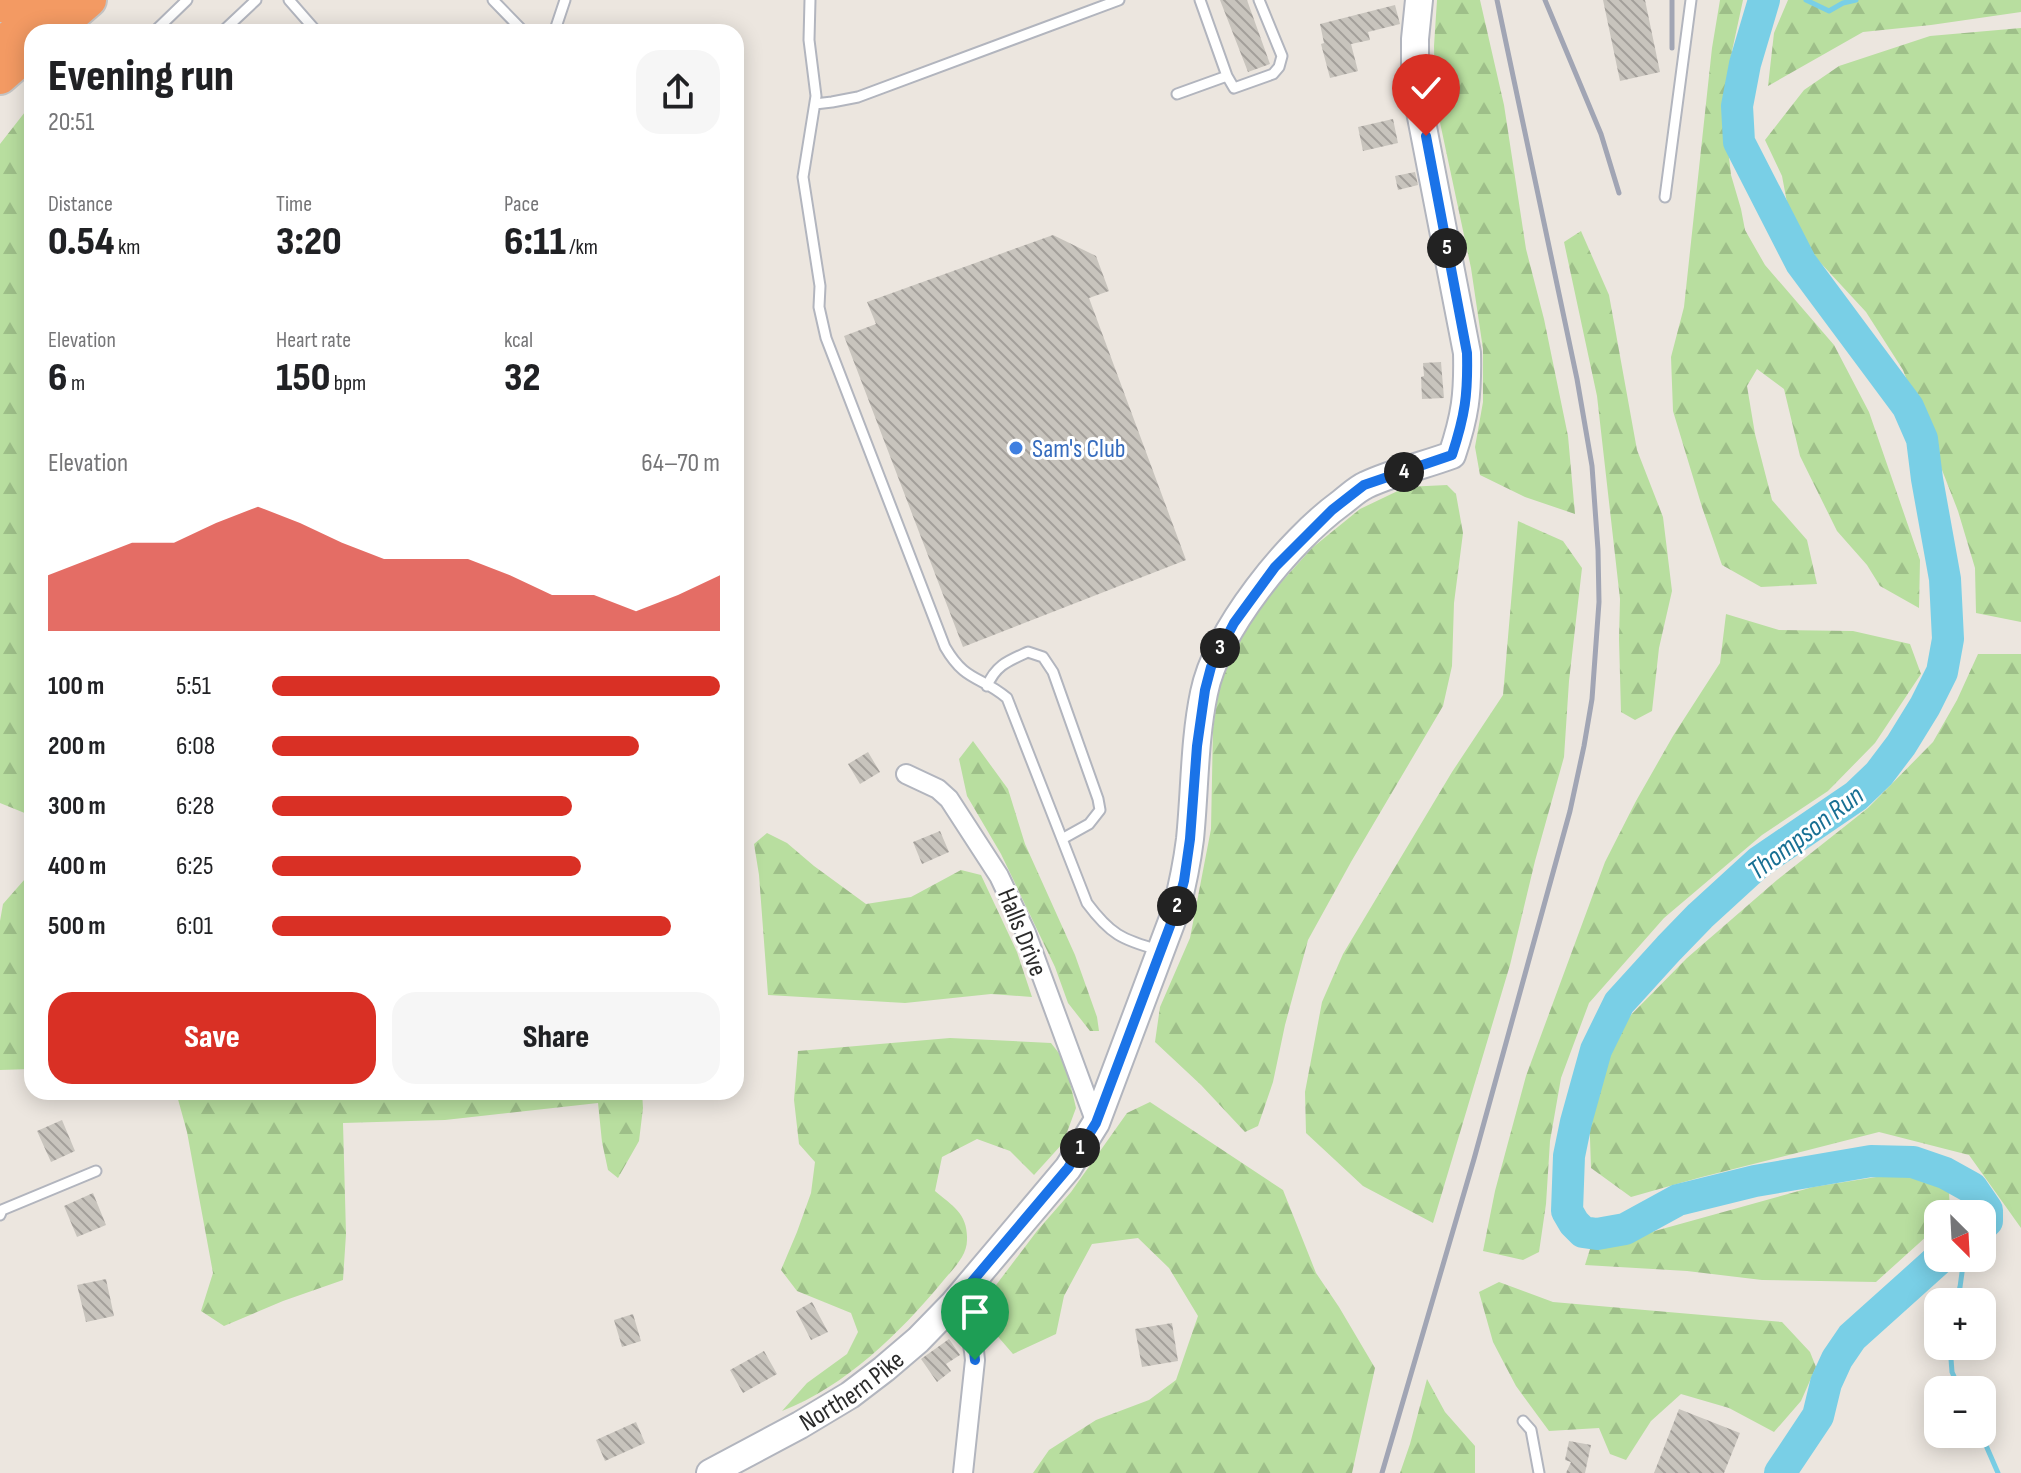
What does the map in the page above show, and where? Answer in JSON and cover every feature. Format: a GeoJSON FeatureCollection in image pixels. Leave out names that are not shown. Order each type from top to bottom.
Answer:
{"type":"FeatureCollection","features":[{"type":"Feature","properties":{"kind":"highway"},"geometry":{"type":"LineString","coordinates":[[0,5],[31,0]]}},
{"type":"Feature","properties":{"kind":"highway"},"geometry":{"type":"LineString","coordinates":[[26,24],[54,0]]}},
{"type":"Feature","properties":{"kind":"highway"},"geometry":{"type":"LineString","coordinates":[[61,24],[89,0]]}},
{"type":"Feature","properties":{"kind":"highway"},"geometry":{"type":"LineString","coordinates":[[0,46],[24,26]]}},
{"type":"Feature","properties":{"kind":"highway"},"geometry":{"type":"LineString","coordinates":[[0,77],[24,56]]}},
{"type":"Feature","properties":{"kind":"street","name":"Northern Pike"},"geometry":{"type":"LineString","coordinates":[[710,1473],[850,1395],[907,1349],[954,1303],[1068,1168],[1096,1123],[1176,910],[1187,864],[1205,690],[1214,659],[1234,623],[1275,567],[1332,510],[1364,485],[1452,455],[1464,419],[1468,388],[1467,353],[1415,86],[1419,0]]}},
{"type":"Feature","properties":{"kind":"street","name":"Halls Drive"},"geometry":{"type":"LineString","coordinates":[[906,774],[938,789],[949,799],[999,876],[1026,933],[1096,1123]]}},
{"type":"Feature","properties":{"kind":"street"},"geometry":{"type":"LineString","coordinates":[[954,1303],[962,1313],[974,1341],[975,1360],[963,1473]]}},
{"type":"Feature","properties":{"kind":"lane"},"geometry":{"type":"LineString","coordinates":[[162,24],[187,0]]}},
{"type":"Feature","properties":{"kind":"lane"},"geometry":{"type":"LineString","coordinates":[[230,24],[256,0]]}},
{"type":"Feature","properties":{"kind":"lane"},"geometry":{"type":"LineString","coordinates":[[289,0],[310,24]]}},
{"type":"Feature","properties":{"kind":"lane"},"geometry":{"type":"LineString","coordinates":[[493,0],[516,24]]}},
{"type":"Feature","properties":{"kind":"lane"},"geometry":{"type":"LineString","coordinates":[[557,24],[565,0]]}},
{"type":"Feature","properties":{"kind":"lane"},"geometry":{"type":"LineString","coordinates":[[810,0],[808,19],[816,87],[803,177],[820,286],[819,307],[826,338],[945,647],[963,672],[1007,698],[1087,903],[1113,933],[1131,943],[1162,951]]}},
{"type":"Feature","properties":{"kind":"lane"},"geometry":{"type":"LineString","coordinates":[[815,104],[858,97],[1119,0]]}},
{"type":"Feature","properties":{"kind":"lane"},"geometry":{"type":"LineString","coordinates":[[1200,0],[1234,88],[1273,74],[1279,67],[1282,56],[1259,0]]}},
{"type":"Feature","properties":{"kind":"lane"},"geometry":{"type":"LineString","coordinates":[[1665,197],[1691,0]]}},
{"type":"Feature","properties":{"kind":"lane"},"geometry":{"type":"LineString","coordinates":[[1177,94],[1227,76]]}},
{"type":"Feature","properties":{"kind":"lane"},"geometry":{"type":"LineString","coordinates":[[987,686],[993,671],[1028,652],[1043,657],[1053,672],[1100,810],[1089,824],[1062,839]]}},
{"type":"Feature","properties":{"kind":"lane"},"geometry":{"type":"LineString","coordinates":[[0,1215],[2,1210],[96,1171]]}},
{"type":"Feature","properties":{"kind":"lane"},"geometry":{"type":"LineString","coordinates":[[1523,1421],[1531,1430],[1539,1473]]}},
{"type":"Feature","properties":{"kind":"green space"},"geometry":{"type":"Polygon","coordinates":[[[1437,0],[1480,0],[1504,105],[1526,249],[1568,436],[1575,514],[1525,497],[1480,475],[1475,447],[1483,402],[1483,349],[1471,268],[1435,99],[1437,0]]]}},
{"type":"Feature","properties":{"kind":"green space"},"geometry":{"type":"Polygon","coordinates":[[[1720,0],[1743,0],[1732,51],[1725,122],[1731,175],[1745,230],[1765,265],[1834,345],[1869,412],[1920,560],[1919,608],[1880,586],[1867,565],[1837,531],[1800,456],[1784,389],[1757,369],[1747,386],[1755,434],[1772,500],[1807,540],[1817,584],[1761,587],[1722,565],[1702,507],[1673,411],[1671,357],[1684,307],[1720,0]]]}},
{"type":"Feature","properties":{"kind":"green space"},"geometry":{"type":"Polygon","coordinates":[[[1788,0],[2021,0],[2021,12],[1863,32],[1768,86],[1774,33],[1788,0]]]}},
{"type":"Feature","properties":{"kind":"green space"},"geometry":{"type":"Polygon","coordinates":[[[2021,28],[2021,622],[1976,613],[1975,568],[1958,511],[1903,370],[1866,312],[1817,259],[1789,213],[1782,176],[1765,140],[1804,90],[1839,66],[1930,36],[2021,28]]]}},
{"type":"Feature","properties":{"kind":"green space"},"geometry":{"type":"Polygon","coordinates":[[[24,113],[24,813],[0,803],[0,144],[24,113]]]}},
{"type":"Feature","properties":{"kind":"green space"},"geometry":{"type":"Polygon","coordinates":[[[1581,231],[1609,295],[1637,450],[1663,517],[1672,591],[1659,648],[1652,711],[1635,720],[1621,712],[1620,599],[1597,396],[1564,242],[1581,231]]]}},
{"type":"Feature","properties":{"kind":"green space"},"geometry":{"type":"Polygon","coordinates":[[[1447,485],[1456,494],[1463,533],[1454,603],[1452,666],[1443,706],[1308,940],[1273,1082],[1258,1126],[1245,1132],[1155,1042],[1160,1007],[1190,938],[1211,829],[1213,728],[1221,675],[1260,606],[1312,548],[1360,509],[1406,487],[1447,485]]]}},
{"type":"Feature","properties":{"kind":"green space"},"geometry":{"type":"Polygon","coordinates":[[[1518,521],[1563,541],[1582,568],[1564,757],[1510,965],[1433,1223],[1363,1186],[1306,1133],[1305,1092],[1322,1002],[1343,954],[1452,772],[1503,695],[1518,521]]]}},
{"type":"Feature","properties":{"kind":"green space"},"geometry":{"type":"Polygon","coordinates":[[[1726,614],[1779,630],[1853,631],[1910,644],[1921,674],[1875,743],[1828,791],[1762,835],[1664,918],[1589,1003],[1561,1078],[1550,1141],[1539,1252],[1523,1260],[1483,1251],[1495,1191],[1526,1076],[1605,862],[1673,736],[1720,663],[1726,614]]]}},
{"type":"Feature","properties":{"kind":"green space"},"geometry":{"type":"Polygon","coordinates":[[[1978,654],[2021,654],[2021,1228],[1969,1155],[1879,1132],[1631,1197],[1591,1168],[1589,1109],[1622,1024],[1687,958],[1777,880],[1868,808],[1933,742],[1978,654]]]}},
{"type":"Feature","properties":{"kind":"green space"},"geometry":{"type":"Polygon","coordinates":[[[973,741],[1008,789],[1025,844],[1075,955],[1099,1031],[1090,1031],[1068,1003],[1055,967],[1001,854],[967,796],[959,759],[973,741]]]}},
{"type":"Feature","properties":{"kind":"green space"},"geometry":{"type":"Polygon","coordinates":[[[767,833],[787,843],[866,904],[911,897],[961,870],[981,875],[1017,952],[1032,997],[991,994],[905,1003],[768,995],[754,844],[767,833]]]}},
{"type":"Feature","properties":{"kind":"green space"},"geometry":{"type":"Polygon","coordinates":[[[24,880],[24,1069],[0,1070],[0,921],[3,904],[24,880]]]}},
{"type":"Feature","properties":{"kind":"green space"},"geometry":{"type":"Polygon","coordinates":[[[950,1038],[1051,1043],[1065,1061],[1076,1108],[1063,1143],[1034,1175],[1010,1151],[977,1139],[942,1157],[935,1191],[958,1211],[965,1223],[967,1240],[962,1257],[890,1339],[828,1388],[782,1411],[807,1383],[847,1354],[858,1332],[851,1313],[797,1291],[781,1270],[811,1193],[815,1162],[799,1144],[794,1100],[798,1051],[950,1038]]]}},
{"type":"Feature","properties":{"kind":"green space"},"geometry":{"type":"Polygon","coordinates":[[[178,1100],[642,1100],[643,1108],[639,1141],[618,1178],[608,1170],[598,1103],[445,1120],[343,1123],[346,1234],[343,1280],[224,1326],[201,1311],[213,1273],[178,1100]]]}},
{"type":"Feature","properties":{"kind":"green space"},"geometry":{"type":"Polygon","coordinates":[[[1150,1102],[1283,1190],[1316,1273],[1375,1368],[1352,1473],[1033,1473],[1049,1450],[1096,1420],[1149,1400],[1176,1380],[1198,1316],[1169,1268],[1138,1238],[1092,1244],[1064,1296],[1056,1334],[1013,1354],[987,1324],[990,1293],[1071,1192],[1127,1113],[1150,1102]]]}},
{"type":"Feature","properties":{"kind":"green space"},"geometry":{"type":"Polygon","coordinates":[[[1908,1172],[1949,1191],[1949,1200],[1924,1200],[1924,1239],[1876,1282],[1762,1280],[1687,1271],[1585,1265],[1590,1249],[1813,1187],[1908,1172]]]}},
{"type":"Feature","properties":{"kind":"green space"},"geometry":{"type":"Polygon","coordinates":[[[1499,1282],[1553,1302],[1782,1322],[1810,1352],[1816,1367],[1801,1401],[1774,1432],[1729,1408],[1681,1394],[1651,1421],[1626,1460],[1610,1454],[1599,1428],[1549,1431],[1516,1386],[1493,1342],[1479,1292],[1499,1282]]]}},
{"type":"Feature","properties":{"kind":"green space"},"geometry":{"type":"Polygon","coordinates":[[[1427,1379],[1445,1412],[1475,1446],[1475,1473],[1400,1473],[1427,1379]]]}},
{"type":"Feature","properties":{"kind":"building"},"geometry":{"type":"Polygon","coordinates":[[[1220,0],[1247,0],[1270,64],[1248,72],[1220,0]]]}},
{"type":"Feature","properties":{"kind":"building"},"geometry":{"type":"Polygon","coordinates":[[[1603,0],[1645,0],[1660,72],[1620,81],[1603,0]]]}},
{"type":"Feature","properties":{"kind":"building"},"geometry":{"type":"Polygon","coordinates":[[[1395,5],[1400,24],[1368,32],[1370,40],[1351,44],[1358,71],[1330,78],[1321,44],[1324,43],[1320,24],[1395,5]]]}},
{"type":"Feature","properties":{"kind":"building"},"geometry":{"type":"Polygon","coordinates":[[[1393,119],[1398,143],[1363,151],[1358,127],[1393,119]]]}},
{"type":"Feature","properties":{"kind":"building"},"geometry":{"type":"Polygon","coordinates":[[[1415,172],[1418,185],[1398,190],[1395,176],[1415,172]]]}},
{"type":"Feature","properties":{"kind":"building","name":"Sam's Club"},"geometry":{"type":"Polygon","coordinates":[[[1053,235],[1096,256],[1109,291],[1089,298],[1186,560],[963,647],[844,336],[876,324],[867,302],[1053,235]]]}},
{"type":"Feature","properties":{"kind":"building"},"geometry":{"type":"Polygon","coordinates":[[[1441,362],[1444,398],[1422,399],[1423,363],[1441,362]]]}},
{"type":"Feature","properties":{"kind":"building"},"geometry":{"type":"Polygon","coordinates":[[[868,752],[880,772],[860,784],[848,764],[868,752]]]}},
{"type":"Feature","properties":{"kind":"building"},"geometry":{"type":"Polygon","coordinates":[[[940,831],[949,852],[922,864],[913,842],[940,831]]]}},
{"type":"Feature","properties":{"kind":"building"},"geometry":{"type":"Polygon","coordinates":[[[62,1120],[75,1151],[51,1162],[37,1131],[62,1120]]]}},
{"type":"Feature","properties":{"kind":"building"},"geometry":{"type":"Polygon","coordinates":[[[93,1193],[106,1225],[77,1237],[64,1206],[93,1193]]]}},
{"type":"Feature","properties":{"kind":"building"},"geometry":{"type":"Polygon","coordinates":[[[106,1279],[114,1316],[86,1322],[77,1285],[106,1279]]]}},
{"type":"Feature","properties":{"kind":"building"},"geometry":{"type":"Polygon","coordinates":[[[812,1302],[828,1332],[811,1340],[796,1311],[812,1302]]]}},
{"type":"Feature","properties":{"kind":"building"},"geometry":{"type":"Polygon","coordinates":[[[633,1314],[641,1341],[622,1347],[614,1320],[633,1314]]]}},
{"type":"Feature","properties":{"kind":"building"},"geometry":{"type":"Polygon","coordinates":[[[1172,1323],[1178,1361],[1142,1367],[1135,1329],[1172,1323]]]}},
{"type":"Feature","properties":{"kind":"building"},"geometry":{"type":"Polygon","coordinates":[[[949,1339],[960,1355],[946,1364],[951,1371],[937,1382],[921,1359],[949,1339]]]}},
{"type":"Feature","properties":{"kind":"building"},"geometry":{"type":"Polygon","coordinates":[[[764,1351],[777,1374],[743,1393],[730,1370],[764,1351]]]}},
{"type":"Feature","properties":{"kind":"building"},"geometry":{"type":"Polygon","coordinates":[[[1679,1409],[1740,1433],[1724,1473],[1654,1473],[1679,1409]]]}},
{"type":"Feature","properties":{"kind":"building"},"geometry":{"type":"Polygon","coordinates":[[[636,1422],[645,1443],[605,1461],[596,1440],[636,1422]]]}},
{"type":"Feature","properties":{"kind":"building"},"geometry":{"type":"Polygon","coordinates":[[[1569,1441],[1591,1445],[1585,1473],[1566,1473],[1571,1462],[1565,1460],[1569,1441]]]}},
{"type":"Feature","properties":{"kind":"waterway","name":"Thompson Run"},"geometry":{"type":"LineString","coordinates":[[1764,0],[1745,64],[1737,106],[1739,142],[1801,263],[1908,407],[1922,439],[1945,579],[1948,639],[1942,672],[1925,706],[1879,774],[1856,796],[1759,862],[1700,916],[1619,1003],[1596,1050],[1576,1122],[1569,1156],[1567,1211],[1583,1232],[1597,1234],[1625,1229],[1678,1200],[1755,1181],[1871,1161],[1913,1162],[1945,1173],[1972,1188],[1980,1200]]}},
{"type":"Feature","properties":{"kind":"waterway"},"geometry":{"type":"LineString","coordinates":[[1806,0],[1829,11],[1856,0]]}},
{"type":"Feature","properties":{"kind":"waterway","name":"Thompson Run"},"geometry":{"type":"LineString","coordinates":[[1780,1473],[1818,1416],[1826,1383],[1852,1337],[1924,1272]]}},
{"type":"Feature","properties":{"kind":"waterway"},"geometry":{"type":"LineString","coordinates":[[1960,1288],[1962,1272]]}},
{"type":"Feature","properties":{"kind":"waterway"},"geometry":{"type":"LineString","coordinates":[[1951,1360],[1954,1376]]}},
{"type":"Feature","properties":{"kind":"waterway"},"geometry":{"type":"LineString","coordinates":[[1987,1448],[1998,1473]]}},
{"type":"Feature","properties":{"kind":"railway"},"geometry":{"type":"LineString","coordinates":[[1382,1473],[1474,1159],[1570,811],[1592,699],[1599,602],[1592,466],[1577,379],[1497,0]]}},
{"type":"Feature","properties":{"kind":"railway"},"geometry":{"type":"LineString","coordinates":[[1545,0],[1601,134],[1619,193]]}},
{"type":"Feature","properties":{"kind":"railway"},"geometry":{"type":"LineString","coordinates":[[1672,0],[1672,48]]}},
{"type":"Feature","properties":{"kind":"place","name":"Sam's Club"},"geometry":{"type":"Point","coordinates":[1016,448]}},
{"type":"Feature","properties":{"kind":"route"},"geometry":{"type":"LineString","coordinates":[[975,1360],[974,1341],[969,1327],[954,1303],[1068,1168],[1096,1123],[1162,951],[1184,881],[1201,711],[1218,651],[1234,623],[1275,567],[1332,510],[1364,485],[1452,455],[1464,419],[1468,388],[1467,353],[1426,136]]}}]}
